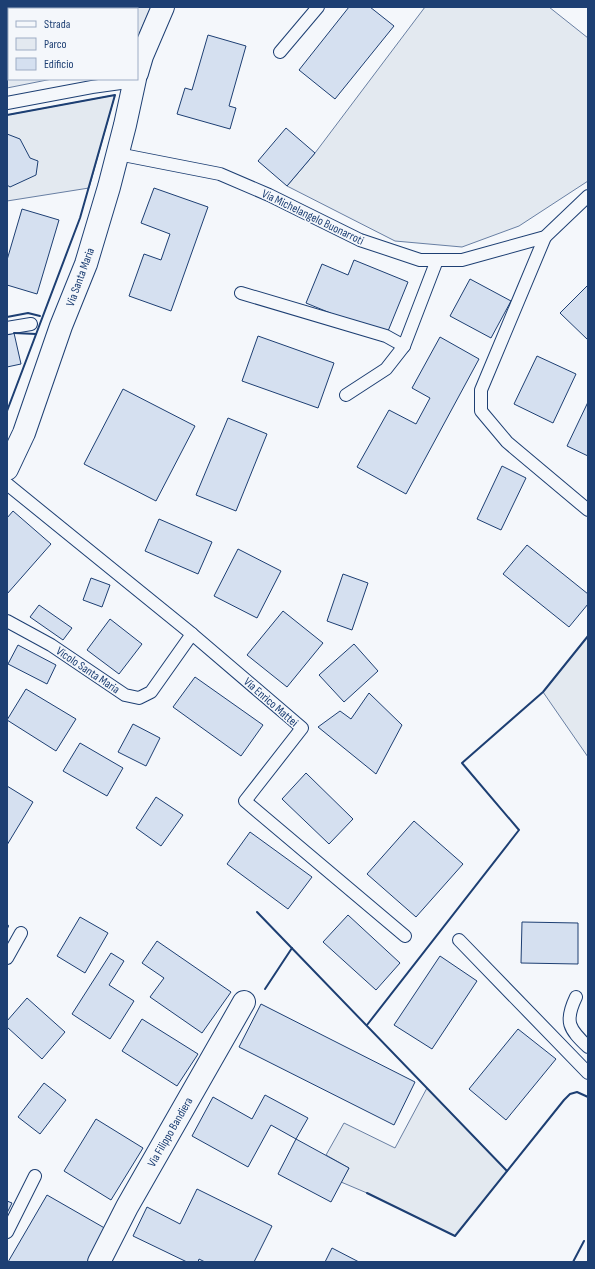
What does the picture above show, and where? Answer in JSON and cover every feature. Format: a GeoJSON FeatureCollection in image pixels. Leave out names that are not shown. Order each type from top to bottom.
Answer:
{"type":"FeatureCollection","features":[{"type":"Feature","properties":{"kind":"street","name":"Via Santa Maria"},"geometry":{"type":"LineString","coordinates":[[138,71],[142,56],[163,7]]}},
{"type":"Feature","properties":{"kind":"street","name":"Via Santa Maria"},"geometry":{"type":"LineString","coordinates":[[7,469],[24,433],[86,264],[118,154],[136,80]]}},
{"type":"Feature","properties":{"kind":"street","name":"Via Filippo Bandiera"},"geometry":{"type":"LineString","coordinates":[[99,1262],[127,1207],[244,1002]]}},
{"type":"Feature","properties":{"kind":"lane"},"geometry":{"type":"LineString","coordinates":[[280,52],[318,7]]}},
{"type":"Feature","properties":{"kind":"lane"},"geometry":{"type":"LineString","coordinates":[[7,102],[126,80]]}},
{"type":"Feature","properties":{"kind":"lane","name":"Via Michelangelo Buonarroti"},"geometry":{"type":"LineString","coordinates":[[118,154],[220,174],[269,195],[360,240],[420,260],[462,260],[545,237],[586,204]]}},
{"type":"Feature","properties":{"kind":"lane"},"geometry":{"type":"LineString","coordinates":[[545,237],[481,390],[481,411],[507,442],[588,510]]}},
{"type":"Feature","properties":{"kind":"lane"},"geometry":{"type":"LineString","coordinates":[[346,395],[386,369],[404,346],[437,260]]}},
{"type":"Feature","properties":{"kind":"lane"},"geometry":{"type":"LineString","coordinates":[[241,293],[386,336],[404,346]]}},
{"type":"Feature","properties":{"kind":"lane"},"geometry":{"type":"LineString","coordinates":[[7,328],[31,324]]}},
{"type":"Feature","properties":{"kind":"lane","name":"Via Enrico Mattei"},"geometry":{"type":"LineString","coordinates":[[7,484],[192,634],[302,728],[245,801],[405,936]]}},
{"type":"Feature","properties":{"kind":"lane","name":"Vicolo Santa Maria"},"geometry":{"type":"LineString","coordinates":[[7,621],[51,645],[125,695],[139,698],[151,692],[192,634]]}},
{"type":"Feature","properties":{"kind":"lane"},"geometry":{"type":"LineString","coordinates":[[7,958],[21,934]]}},
{"type":"Feature","properties":{"kind":"lane"},"geometry":{"type":"LineString","coordinates":[[459,940],[588,1073]]}},
{"type":"Feature","properties":{"kind":"lane"},"geometry":{"type":"LineString","coordinates":[[576,997],[570,1009],[569,1018],[571,1028],[581,1041],[588,1047]]}},
{"type":"Feature","properties":{"kind":"lane"},"geometry":{"type":"LineString","coordinates":[[7,1232],[35,1176]]}},
{"type":"Feature","properties":{"kind":"green space"},"geometry":{"type":"Polygon","coordinates":[[[7,7],[151,7],[138,37],[138,8],[8,8],[8,80],[47,80],[7,88],[7,7]]]}},
{"type":"Feature","properties":{"kind":"green space"},"geometry":{"type":"Polygon","coordinates":[[[425,7],[549,7],[588,38],[588,181],[519,226],[462,247],[395,241],[287,186],[315,153],[425,7]]]}},
{"type":"Feature","properties":{"kind":"green space"},"geometry":{"type":"Polygon","coordinates":[[[115,95],[89,188],[7,201],[7,115],[115,95]]]}},
{"type":"Feature","properties":{"kind":"green space"},"geometry":{"type":"Polygon","coordinates":[[[588,636],[588,757],[543,692],[588,636]]]}},
{"type":"Feature","properties":{"kind":"green space"},"geometry":{"type":"Polygon","coordinates":[[[427,1088],[507,1171],[455,1236],[341,1182],[349,1168],[326,1155],[344,1123],[395,1148],[427,1088]]]}},
{"type":"Feature","properties":{"kind":"building"},"geometry":{"type":"Polygon","coordinates":[[[349,7],[370,7],[394,26],[335,99],[299,70],[349,7]]]}},
{"type":"Feature","properties":{"kind":"building"},"geometry":{"type":"Polygon","coordinates":[[[208,35],[246,46],[229,106],[236,108],[230,129],[177,114],[185,88],[192,90],[208,35]]]}},
{"type":"Feature","properties":{"kind":"building"},"geometry":{"type":"Polygon","coordinates":[[[286,128],[315,153],[287,186],[258,161],[286,128]]]}},
{"type":"Feature","properties":{"kind":"building"},"geometry":{"type":"Polygon","coordinates":[[[7,134],[20,139],[30,158],[38,161],[36,175],[10,187],[7,185],[7,134]]]}},
{"type":"Feature","properties":{"kind":"building"},"geometry":{"type":"Polygon","coordinates":[[[154,188],[208,207],[171,311],[129,296],[144,254],[161,260],[170,234],[141,223],[154,188]]]}},
{"type":"Feature","properties":{"kind":"building"},"geometry":{"type":"Polygon","coordinates":[[[22,209],[59,220],[37,294],[7,285],[7,260],[22,209]]]}},
{"type":"Feature","properties":{"kind":"building"},"geometry":{"type":"Polygon","coordinates":[[[354,260],[408,282],[386,336],[306,303],[322,264],[348,275],[354,260]]]}},
{"type":"Feature","properties":{"kind":"building"},"geometry":{"type":"Polygon","coordinates":[[[470,279],[511,301],[491,338],[450,316],[470,279]]]}},
{"type":"Feature","properties":{"kind":"building"},"geometry":{"type":"Polygon","coordinates":[[[588,285],[588,340],[560,313],[588,285]]]}},
{"type":"Feature","properties":{"kind":"building"},"geometry":{"type":"Polygon","coordinates":[[[14,333],[21,364],[7,367],[7,335],[14,333]]]}},
{"type":"Feature","properties":{"kind":"building"},"geometry":{"type":"Polygon","coordinates":[[[258,336],[334,363],[318,408],[242,381],[258,336]]]}},
{"type":"Feature","properties":{"kind":"building"},"geometry":{"type":"Polygon","coordinates":[[[440,337],[479,359],[406,494],[357,467],[389,410],[416,424],[430,398],[412,388],[440,337]]]}},
{"type":"Feature","properties":{"kind":"building"},"geometry":{"type":"Polygon","coordinates":[[[537,356],[576,374],[553,423],[514,404],[537,356]]]}},
{"type":"Feature","properties":{"kind":"building"},"geometry":{"type":"Polygon","coordinates":[[[123,389],[195,426],[156,501],[84,464],[123,389]]]}},
{"type":"Feature","properties":{"kind":"building"},"geometry":{"type":"Polygon","coordinates":[[[588,402],[588,456],[567,446],[588,402]]]}},
{"type":"Feature","properties":{"kind":"building"},"geometry":{"type":"Polygon","coordinates":[[[228,418],[267,434],[236,511],[196,495],[228,418]]]}},
{"type":"Feature","properties":{"kind":"building"},"geometry":{"type":"Polygon","coordinates":[[[502,466],[526,478],[501,530],[477,519],[502,466]]]}},
{"type":"Feature","properties":{"kind":"building"},"geometry":{"type":"Polygon","coordinates":[[[13,511],[51,544],[7,594],[7,518],[13,511]]]}},
{"type":"Feature","properties":{"kind":"building"},"geometry":{"type":"Polygon","coordinates":[[[159,519],[212,542],[198,574],[145,551],[159,519]]]}},
{"type":"Feature","properties":{"kind":"building"},"geometry":{"type":"Polygon","coordinates":[[[527,545],[588,594],[588,604],[569,627],[503,574],[527,545]]]}},
{"type":"Feature","properties":{"kind":"building"},"geometry":{"type":"Polygon","coordinates":[[[238,549],[281,571],[257,618],[214,596],[238,549]]]}},
{"type":"Feature","properties":{"kind":"building"},"geometry":{"type":"Polygon","coordinates":[[[343,574],[368,583],[352,630],[327,621],[343,574]]]}},
{"type":"Feature","properties":{"kind":"building"},"geometry":{"type":"Polygon","coordinates":[[[91,578],[110,585],[102,607],[83,600],[91,578]]]}},
{"type":"Feature","properties":{"kind":"building"},"geometry":{"type":"Polygon","coordinates":[[[39,605],[72,628],[63,640],[30,617],[39,605]]]}},
{"type":"Feature","properties":{"kind":"building"},"geometry":{"type":"Polygon","coordinates":[[[283,611],[323,643],[287,687],[247,655],[283,611]]]}},
{"type":"Feature","properties":{"kind":"building"},"geometry":{"type":"Polygon","coordinates":[[[110,619],[142,644],[119,674],[87,650],[110,619]]]}},
{"type":"Feature","properties":{"kind":"building"},"geometry":{"type":"Polygon","coordinates":[[[354,644],[378,671],[344,702],[319,675],[354,644]]]}},
{"type":"Feature","properties":{"kind":"building"},"geometry":{"type":"Polygon","coordinates":[[[18,645],[56,665],[47,684],[8,664],[18,645]]]}},
{"type":"Feature","properties":{"kind":"building"},"geometry":{"type":"Polygon","coordinates":[[[195,677],[263,725],[241,756],[173,707],[195,677]]]}},
{"type":"Feature","properties":{"kind":"building"},"geometry":{"type":"Polygon","coordinates":[[[26,689],[76,719],[56,751],[7,720],[26,689]]]}},
{"type":"Feature","properties":{"kind":"building"},"geometry":{"type":"Polygon","coordinates":[[[369,693],[402,725],[376,774],[318,727],[340,711],[351,719],[369,693]]]}},
{"type":"Feature","properties":{"kind":"building"},"geometry":{"type":"Polygon","coordinates":[[[133,724],[160,738],[146,766],[118,752],[133,724]]]}},
{"type":"Feature","properties":{"kind":"building"},"geometry":{"type":"Polygon","coordinates":[[[80,743],[123,768],[107,796],[63,771],[80,743]]]}},
{"type":"Feature","properties":{"kind":"building"},"geometry":{"type":"Polygon","coordinates":[[[306,773],[353,819],[329,844],[282,799],[306,773]]]}},
{"type":"Feature","properties":{"kind":"building"},"geometry":{"type":"Polygon","coordinates":[[[7,786],[33,802],[7,845],[7,786]]]}},
{"type":"Feature","properties":{"kind":"building"},"geometry":{"type":"Polygon","coordinates":[[[156,797],[183,815],[161,846],[136,828],[156,797]]]}},
{"type":"Feature","properties":{"kind":"building"},"geometry":{"type":"Polygon","coordinates":[[[414,821],[463,864],[416,917],[367,874],[414,821]]]}},
{"type":"Feature","properties":{"kind":"building"},"geometry":{"type":"Polygon","coordinates":[[[250,832],[312,877],[288,909],[227,864],[250,832]]]}},
{"type":"Feature","properties":{"kind":"building"},"geometry":{"type":"Polygon","coordinates":[[[348,915],[400,963],[376,990],[323,942],[348,915]]]}},
{"type":"Feature","properties":{"kind":"building"},"geometry":{"type":"Polygon","coordinates":[[[80,917],[108,933],[85,973],[57,956],[80,917]]]}},
{"type":"Feature","properties":{"kind":"building"},"geometry":{"type":"Polygon","coordinates":[[[522,922],[578,923],[578,964],[521,963],[522,922]]]}},
{"type":"Feature","properties":{"kind":"building"},"geometry":{"type":"Polygon","coordinates":[[[157,941],[231,992],[202,1033],[150,997],[164,978],[142,963],[157,941]]]}},
{"type":"Feature","properties":{"kind":"building"},"geometry":{"type":"Polygon","coordinates":[[[111,953],[124,961],[109,985],[134,1001],[110,1039],[72,1014],[111,953]]]}},
{"type":"Feature","properties":{"kind":"building"},"geometry":{"type":"Polygon","coordinates":[[[440,956],[477,981],[432,1049],[394,1025],[440,956]]]}},
{"type":"Feature","properties":{"kind":"building"},"geometry":{"type":"Polygon","coordinates":[[[27,998],[65,1032],[42,1059],[7,1027],[7,1021],[27,998]]]}},
{"type":"Feature","properties":{"kind":"building"},"geometry":{"type":"Polygon","coordinates":[[[261,1004],[415,1082],[394,1125],[239,1047],[261,1004]]]}},
{"type":"Feature","properties":{"kind":"building"},"geometry":{"type":"Polygon","coordinates":[[[142,1019],[198,1054],[177,1086],[122,1051],[142,1019]]]}},
{"type":"Feature","properties":{"kind":"building"},"geometry":{"type":"Polygon","coordinates":[[[518,1029],[556,1059],[506,1120],[469,1089],[518,1029]]]}},
{"type":"Feature","properties":{"kind":"building"},"geometry":{"type":"Polygon","coordinates":[[[44,1083],[66,1100],[40,1134],[18,1117],[44,1083]]]}},
{"type":"Feature","properties":{"kind":"building"},"geometry":{"type":"Polygon","coordinates":[[[265,1095],[308,1118],[296,1139],[271,1125],[248,1167],[192,1136],[213,1097],[252,1119],[265,1095]]]}},
{"type":"Feature","properties":{"kind":"building"},"geometry":{"type":"Polygon","coordinates":[[[96,1119],[143,1148],[111,1200],[64,1171],[96,1119]]]}},
{"type":"Feature","properties":{"kind":"building"},"geometry":{"type":"Polygon","coordinates":[[[296,1139],[349,1168],[331,1202],[278,1174],[296,1139]]]}},
{"type":"Feature","properties":{"kind":"building"},"geometry":{"type":"Polygon","coordinates":[[[197,1189],[272,1226],[254,1262],[205,1262],[199,1259],[198,1262],[187,1262],[133,1236],[147,1207],[180,1224],[197,1189]]]}},
{"type":"Feature","properties":{"kind":"building"},"geometry":{"type":"Polygon","coordinates":[[[47,1195],[108,1230],[90,1262],[8,1262],[47,1195]]]}},
{"type":"Feature","properties":{"kind":"building"},"geometry":{"type":"Polygon","coordinates":[[[7,1201],[12,1203],[7,1213],[7,1201]]]}},
{"type":"Feature","properties":{"kind":"building"},"geometry":{"type":"Polygon","coordinates":[[[332,1248],[359,1262],[325,1262],[332,1248]]]}},
{"type":"Feature","properties":{"kind":"wall"},"geometry":{"type":"LineString","coordinates":[[7,115],[115,95],[80,218],[7,411]]}},
{"type":"Feature","properties":{"kind":"wall"},"geometry":{"type":"LineString","coordinates":[[7,317],[28,313],[40,316]]}},
{"type":"Feature","properties":{"kind":"wall"},"geometry":{"type":"LineString","coordinates":[[14,333],[36,334]]}},
{"type":"Feature","properties":{"kind":"wall"},"geometry":{"type":"LineString","coordinates":[[367,1025],[519,830],[462,763],[543,692],[588,636]]}},
{"type":"Feature","properties":{"kind":"wall"},"geometry":{"type":"LineString","coordinates":[[257,912],[507,1171]]}},
{"type":"Feature","properties":{"kind":"wall"},"geometry":{"type":"LineString","coordinates":[[265,989],[292,948]]}},
{"type":"Feature","properties":{"kind":"wall"},"geometry":{"type":"LineString","coordinates":[[367,1193],[455,1236],[564,1100],[570,1094],[577,1092],[588,1097]]}},
{"type":"Feature","properties":{"kind":"wall"},"geometry":{"type":"LineString","coordinates":[[573,1262],[584,1241]]}}]}
